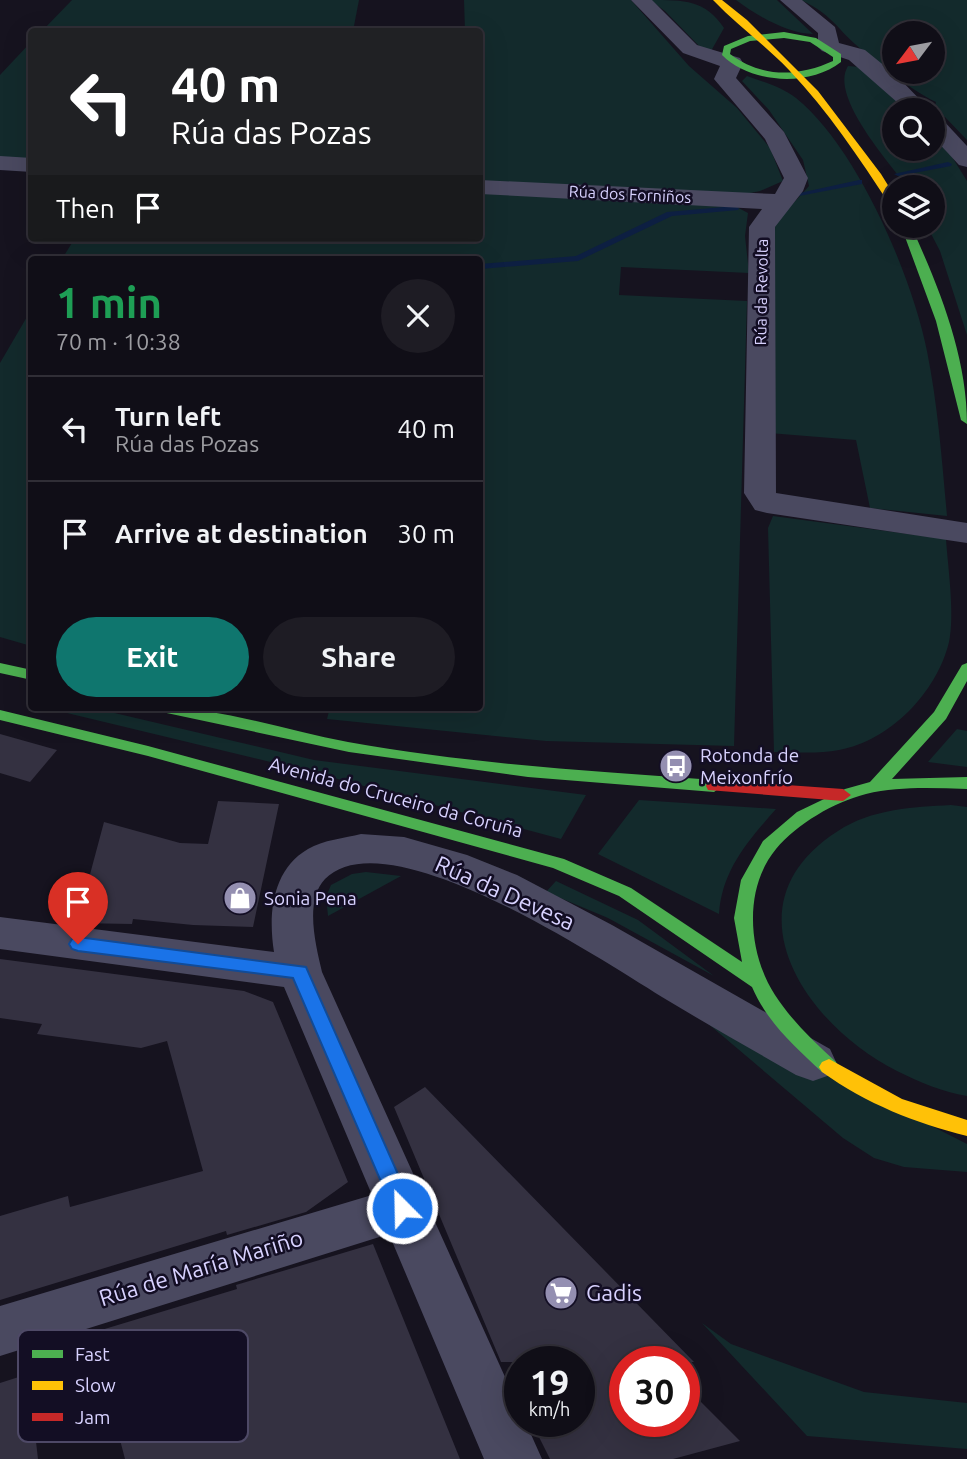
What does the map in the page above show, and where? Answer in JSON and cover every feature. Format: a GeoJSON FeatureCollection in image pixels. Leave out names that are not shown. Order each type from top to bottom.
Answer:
{"type":"FeatureCollection","features":[{"type":"Feature","properties":{"kind":"main road"},"geometry":{"type":"LineString","coordinates":[[717,0],[761,36],[801,75],[828,105],[882,182]]}},
{"type":"Feature","properties":{"kind":"main road"},"geometry":{"type":"LineString","coordinates":[[736,51],[738,17]]}},
{"type":"Feature","properties":{"kind":"main road"},"geometry":{"type":"LineString","coordinates":[[738,17],[797,37],[829,57]]}},
{"type":"Feature","properties":{"kind":"main road"},"geometry":{"type":"LineString","coordinates":[[736,51],[761,36],[797,37]]}},
{"type":"Feature","properties":{"kind":"main road"},"geometry":{"type":"LineString","coordinates":[[736,51],[759,72],[798,88],[828,105]]}},
{"type":"Feature","properties":{"kind":"main road"},"geometry":{"type":"LineString","coordinates":[[759,72],[801,75],[829,57]]}},
{"type":"Feature","properties":{"kind":"main road"},"geometry":{"type":"LineString","coordinates":[[828,105],[829,57]]}},
{"type":"Feature","properties":{"kind":"main road"},"geometry":{"type":"LineString","coordinates":[[912,238],[946,330],[967,420]]}},
{"type":"Feature","properties":{"kind":"main road"},"geometry":{"type":"LineString","coordinates":[[0,668],[28,674]]}},
{"type":"Feature","properties":{"kind":"main road"},"geometry":{"type":"LineString","coordinates":[[876,786],[940,715],[967,668]]}},
{"type":"Feature","properties":{"kind":"main road","name":"Avenida do Cruceiro da Coruña"},"geometry":{"type":"LineString","coordinates":[[181,711],[349,747],[528,772],[843,795]]}},
{"type":"Feature","properties":{"kind":"main road","name":"Avenida do Cruceiro da Coruña"},"geometry":{"type":"LineString","coordinates":[[0,715],[149,751],[558,863],[625,892],[756,981]]}},
{"type":"Feature","properties":{"kind":"main road"},"geometry":{"type":"LineString","coordinates":[[967,783],[916,781],[876,786],[843,795],[793,821],[769,845],[754,866],[741,919],[745,948],[756,981],[783,1025],[806,1049],[845,1079],[886,1102],[948,1125],[967,1128]]}},
{"type":"Feature","properties":{"kind":"street"},"geometry":{"type":"LineString","coordinates":[[641,0],[691,49],[736,51]]}},
{"type":"Feature","properties":{"kind":"street"},"geometry":{"type":"LineString","coordinates":[[790,0],[828,32],[829,57],[857,55],[907,98]]}},
{"type":"Feature","properties":{"kind":"street","name":"Rúa da Revolta"},"geometry":{"type":"LineString","coordinates":[[736,51],[725,79],[784,148],[796,178],[791,190],[769,213],[762,227],[760,493],[767,503],[967,533]]}},
{"type":"Feature","properties":{"kind":"street"},"geometry":{"type":"LineString","coordinates":[[945,136],[967,160]]}},
{"type":"Feature","properties":{"kind":"street"},"geometry":{"type":"LineString","coordinates":[[0,163],[28,165]]}},
{"type":"Feature","properties":{"kind":"street","name":"Rúa dos Forniños"},"geometry":{"type":"LineString","coordinates":[[483,187],[781,202]]}},
{"type":"Feature","properties":{"kind":"street","name":"Rúa da Devesa"},"geometry":{"type":"LineString","coordinates":[[513,1459],[300,972],[293,942],[292,914],[303,876],[319,861],[342,851],[385,848],[452,867],[525,897],[845,1079]]}},
{"type":"Feature","properties":{"kind":"street"},"geometry":{"type":"LineString","coordinates":[[0,933],[300,972]]}},
{"type":"Feature","properties":{"kind":"street","name":"Rúa de María Mariño"},"geometry":{"type":"LineString","coordinates":[[0,1331],[402,1208]]}},
{"type":"Feature","properties":{"kind":"green space"},"geometry":{"type":"Polygon","coordinates":[[[72,0],[359,0],[354,28],[45,28],[72,0]]]}},
{"type":"Feature","properties":{"kind":"green space"},"geometry":{"type":"Polygon","coordinates":[[[464,0],[631,0],[689,66],[737,108],[770,148],[783,181],[760,191],[741,195],[483,182],[483,28],[465,28],[464,0]]]}},
{"type":"Feature","properties":{"kind":"green space"},"geometry":{"type":"Polygon","coordinates":[[[650,0],[684,1],[709,12],[724,28],[711,51],[703,50],[665,11],[650,0]]]}},
{"type":"Feature","properties":{"kind":"green space"},"geometry":{"type":"Polygon","coordinates":[[[736,0],[777,0],[813,34],[783,27],[736,0]]]}},
{"type":"Feature","properties":{"kind":"green space"},"geometry":{"type":"Polygon","coordinates":[[[801,0],[967,0],[967,140],[945,117],[945,98],[929,98],[907,84],[945,84],[945,21],[882,21],[882,67],[817,9],[801,0]]]}},
{"type":"Feature","properties":{"kind":"green space"},"geometry":{"type":"Polygon","coordinates":[[[28,45],[28,159],[0,157],[0,75],[28,45]]]}},
{"type":"Feature","properties":{"kind":"green space"},"geometry":{"type":"Polygon","coordinates":[[[848,66],[860,67],[895,98],[882,98],[882,155],[854,111],[844,79],[848,66]]]}},
{"type":"Feature","properties":{"kind":"green space"},"geometry":{"type":"Polygon","coordinates":[[[747,76],[791,94],[819,120],[840,148],[879,215],[882,222],[882,238],[889,238],[895,251],[920,321],[927,351],[937,413],[947,516],[870,508],[856,440],[769,433],[773,237],[776,222],[809,186],[803,160],[769,110],[742,81],[747,76]]]}},
{"type":"Feature","properties":{"kind":"green space"},"geometry":{"type":"Polygon","coordinates":[[[945,148],[967,181],[967,335],[940,251],[933,238],[945,238],[945,175],[898,175],[887,161],[945,161],[945,148]]]}},
{"type":"Feature","properties":{"kind":"green space"},"geometry":{"type":"Polygon","coordinates":[[[483,192],[731,204],[748,213],[745,236],[749,273],[621,267],[619,295],[747,301],[734,746],[546,741],[327,719],[329,711],[483,711],[483,256],[64,256],[73,242],[483,242],[483,192]]]}},
{"type":"Feature","properties":{"kind":"green space"},"geometry":{"type":"Polygon","coordinates":[[[28,315],[28,645],[0,637],[0,363],[28,315]]]}},
{"type":"Feature","properties":{"kind":"green space"},"geometry":{"type":"Polygon","coordinates":[[[773,516],[946,539],[951,631],[943,661],[934,679],[909,711],[893,725],[858,745],[823,752],[774,752],[768,528],[773,516]]]}},
{"type":"Feature","properties":{"kind":"green space"},"geometry":{"type":"Polygon","coordinates":[[[59,711],[106,711],[314,760],[586,795],[561,839],[308,771],[59,711]]]}},
{"type":"Feature","properties":{"kind":"green space"},"geometry":{"type":"Polygon","coordinates":[[[957,729],[967,731],[967,767],[928,762],[957,729]]]}},
{"type":"Feature","properties":{"kind":"green space"},"geometry":{"type":"Polygon","coordinates":[[[639,800],[776,809],[738,857],[725,884],[719,914],[598,854],[639,800]]]}},
{"type":"Feature","properties":{"kind":"green space"},"geometry":{"type":"Polygon","coordinates":[[[951,805],[967,807],[967,1096],[931,1086],[897,1071],[863,1050],[833,1024],[808,994],[790,961],[782,927],[786,893],[804,860],[838,831],[878,814],[907,808],[951,805]]]}},
{"type":"Feature","properties":{"kind":"green space"},"geometry":{"type":"Polygon","coordinates":[[[366,872],[401,876],[328,916],[326,897],[331,885],[352,874],[366,872]]]}},
{"type":"Feature","properties":{"kind":"green space"},"geometry":{"type":"Polygon","coordinates":[[[556,881],[638,920],[714,976],[608,918],[546,892],[556,881]]]}},
{"type":"Feature","properties":{"kind":"green space"},"geometry":{"type":"Polygon","coordinates":[[[673,994],[967,1144],[967,1172],[904,1167],[874,1158],[843,1138],[673,994]]]}},
{"type":"Feature","properties":{"kind":"green space"},"geometry":{"type":"Polygon","coordinates":[[[702,1323],[731,1344],[864,1392],[967,1403],[967,1449],[807,1436],[702,1323]]]}},
{"type":"Feature","properties":{"kind":"building"},"geometry":{"type":"Polygon","coordinates":[[[0,734],[57,750],[30,782],[0,773],[0,734]]]}},
{"type":"Feature","properties":{"kind":"building"},"geometry":{"type":"Polygon","coordinates":[[[218,801],[279,804],[253,927],[133,919],[132,924],[77,923],[104,822],[180,843],[208,844],[218,801]]]}},
{"type":"Feature","properties":{"kind":"building"},"geometry":{"type":"Polygon","coordinates":[[[0,959],[244,991],[273,1002],[348,1182],[306,1212],[227,1235],[226,1231],[0,1300],[0,1216],[68,1196],[70,1207],[203,1171],[167,1041],[141,1048],[37,1034],[42,1024],[0,1018],[0,959]]]}},
{"type":"Feature","properties":{"kind":"building"},"geometry":{"type":"Polygon","coordinates":[[[425,1087],[678,1346],[609,1346],[609,1437],[700,1437],[700,1401],[740,1441],[673,1459],[550,1459],[539,1437],[595,1437],[595,1346],[504,1346],[504,1362],[501,1362],[394,1107],[425,1087]]]}},
{"type":"Feature","properties":{"kind":"building"},"geometry":{"type":"Polygon","coordinates":[[[373,1244],[460,1459],[125,1459],[121,1442],[248,1442],[248,1330],[101,1330],[237,1289],[236,1285],[373,1244]]]}},
{"type":"Feature","properties":{"kind":"building"},"geometry":{"type":"Polygon","coordinates":[[[18,1377],[18,1442],[36,1442],[38,1459],[0,1459],[0,1383],[18,1377]]]}},
{"type":"Feature","properties":{"kind":"waterway"},"geometry":{"type":"LineString","coordinates":[[898,174],[948,164]]}},
{"type":"Feature","properties":{"kind":"waterway"},"geometry":{"type":"LineString","coordinates":[[799,194],[859,182]]}},
{"type":"Feature","properties":{"kind":"waterway"},"geometry":{"type":"LineString","coordinates":[[483,267],[578,258],[670,214],[735,208]]}},
{"type":"Feature","properties":{"kind":"traffic: fast"},"geometry":{"type":"LineString","coordinates":[[784,35],[813,40],[838,56],[837,62],[810,73],[780,76],[751,70],[726,55],[727,48],[748,39],[784,35]]}},
{"type":"Feature","properties":{"kind":"traffic: fast"},"geometry":{"type":"LineString","coordinates":[[911,238],[942,321],[967,420]]}},
{"type":"Feature","properties":{"kind":"traffic: fast"},"geometry":{"type":"LineString","coordinates":[[0,668],[28,674]]}},
{"type":"Feature","properties":{"kind":"traffic: fast"},"geometry":{"type":"LineString","coordinates":[[876,786],[940,715],[967,668]]}},
{"type":"Feature","properties":{"kind":"traffic: fast"},"geometry":{"type":"LineString","coordinates":[[181,711],[349,747],[528,772],[714,786]]}},
{"type":"Feature","properties":{"kind":"traffic: fast"},"geometry":{"type":"LineString","coordinates":[[0,715],[148,751],[558,863],[625,892],[756,981]]}},
{"type":"Feature","properties":{"kind":"traffic: fast"},"geometry":{"type":"LineString","coordinates":[[829,1067],[793,1033],[766,996],[749,957],[743,918],[750,880],[769,845],[803,816],[851,793],[894,784],[967,783]]}},
{"type":"Feature","properties":{"kind":"traffic: slow"},"geometry":{"type":"LineString","coordinates":[[717,0],[769,45],[815,93],[882,184]]}},
{"type":"Feature","properties":{"kind":"traffic: slow"},"geometry":{"type":"LineString","coordinates":[[829,1067],[861,1088],[895,1105],[967,1128]]}},
{"type":"Feature","properties":{"kind":"traffic: jam"},"geometry":{"type":"LineString","coordinates":[[714,786],[843,795]]}},
{"type":"Feature","properties":{"kind":"place","name":"Rotonda de Meixonfrío"},"geometry":{"type":"Point","coordinates":[676,766]}},
{"type":"Feature","properties":{"kind":"place","name":"Sonia Pena"},"geometry":{"type":"Point","coordinates":[240,898]}},
{"type":"Feature","properties":{"kind":"place","name":"Gadis"},"geometry":{"type":"Point","coordinates":[561,1293]}},
{"type":"Feature","properties":{"kind":"route"},"geometry":{"type":"LineString","coordinates":[[78,944],[300,972],[402,1208]]}}]}
